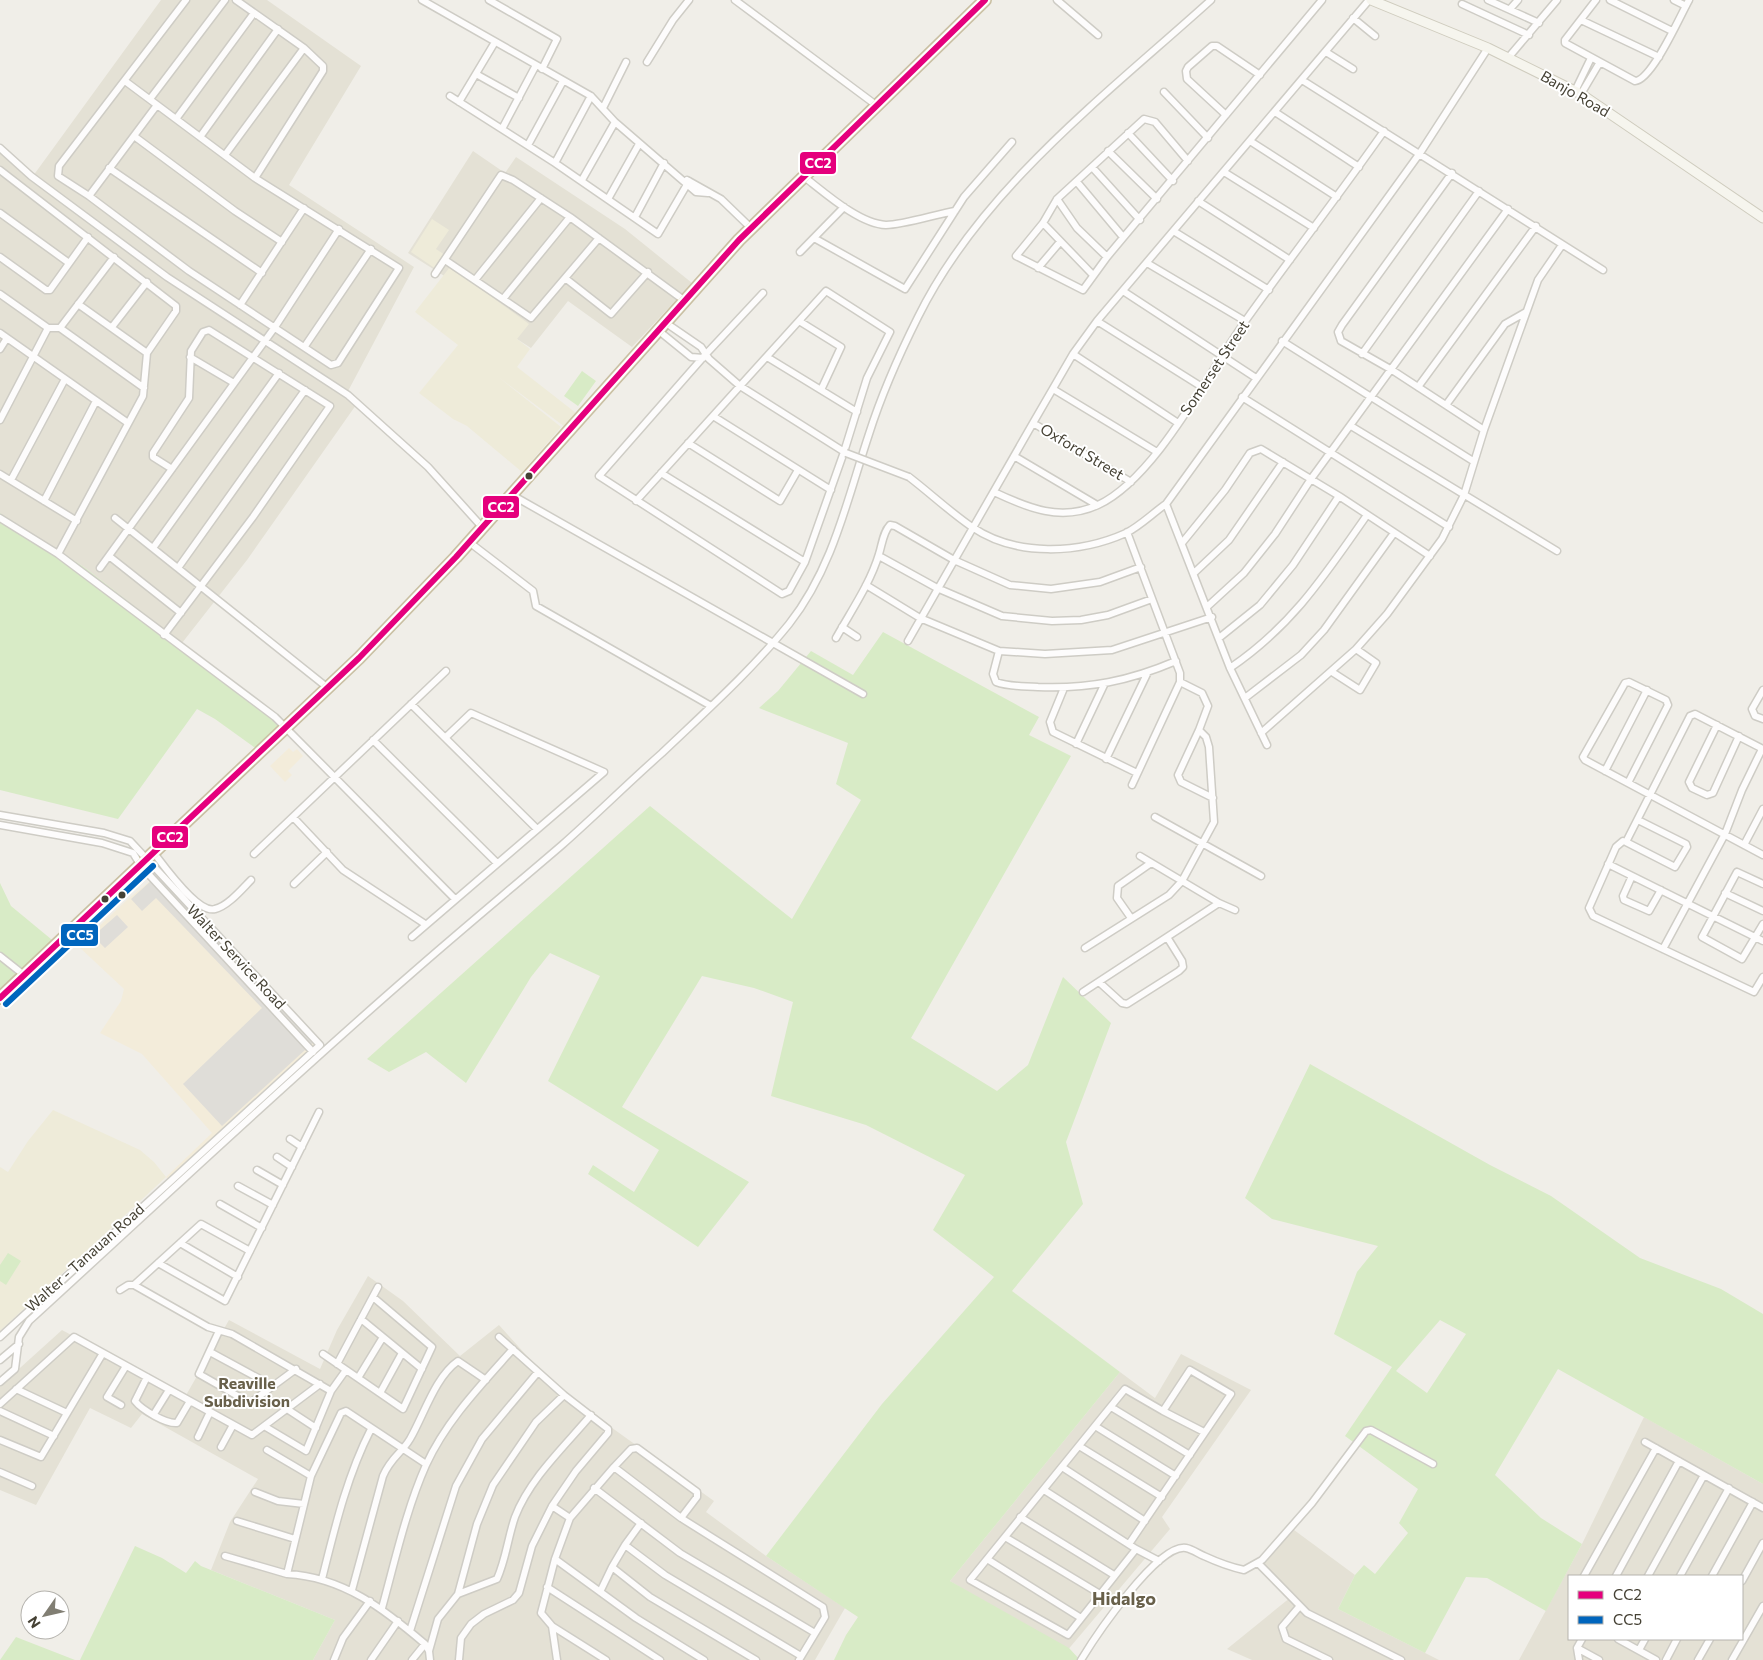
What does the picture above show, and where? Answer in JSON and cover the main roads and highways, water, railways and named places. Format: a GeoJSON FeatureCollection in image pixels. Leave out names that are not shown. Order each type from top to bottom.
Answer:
{"type":"FeatureCollection","features":[{"type":"Feature","properties":{"kind":"highway"},"geometry":{"type":"LineString","coordinates":[[0,998],[286,729],[388,629],[512,495],[751,228],[985,0]]}},
{"type":"Feature","properties":{"kind":"district","name":"Reaville Subdivision"},"geometry":{"type":"Point","coordinates":[247,1392]}},
{"type":"Feature","properties":{"kind":"district","name":"Hidalgo"},"geometry":{"type":"Point","coordinates":[1124,1599]}}]}
